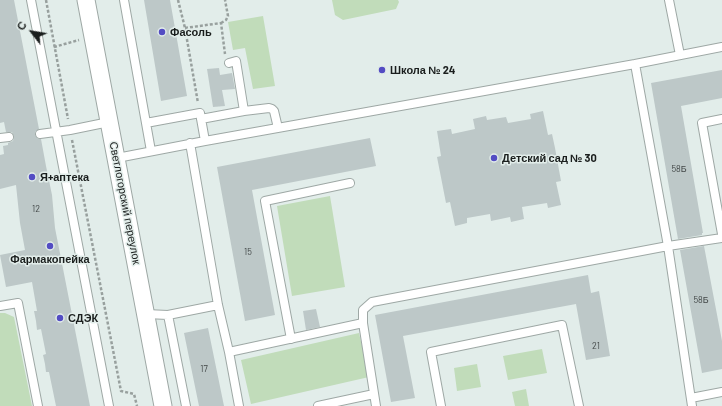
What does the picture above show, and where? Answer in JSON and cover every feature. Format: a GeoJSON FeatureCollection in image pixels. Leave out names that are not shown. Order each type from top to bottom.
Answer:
{"type":"FeatureCollection","features":[{"type":"Feature","properties":{"kind":"street","name":"Светлогорский переулок"},"geometry":{"type":"LineString","coordinates":[[86,0],[163,406]]}},
{"type":"Feature","properties":{"kind":"lane"},"geometry":{"type":"LineString","coordinates":[[31,0],[55,132],[109,406]]}},
{"type":"Feature","properties":{"kind":"lane"},"geometry":{"type":"LineString","coordinates":[[124,0],[151,151]]}},
{"type":"Feature","properties":{"kind":"lane"},"geometry":{"type":"LineString","coordinates":[[669,0],[680,55]]}},
{"type":"Feature","properties":{"kind":"lane"},"geometry":{"type":"LineString","coordinates":[[116,158],[190,143],[635,64],[722,47]]}},
{"type":"Feature","properties":{"kind":"lane"},"geometry":{"type":"LineString","coordinates":[[229,63],[236,62],[244,111]]}},
{"type":"Feature","properties":{"kind":"lane"},"geometry":{"type":"LineString","coordinates":[[635,64],[668,246],[692,402],[722,392]]}},
{"type":"Feature","properties":{"kind":"lane"},"geometry":{"type":"LineString","coordinates":[[146,123],[269,108],[274,111],[278,128]]}},
{"type":"Feature","properties":{"kind":"lane"},"geometry":{"type":"LineString","coordinates":[[200,116],[205,141]]}},
{"type":"Feature","properties":{"kind":"lane"},"geometry":{"type":"LineString","coordinates":[[722,119],[702,123],[722,234]]}},
{"type":"Feature","properties":{"kind":"lane"},"geometry":{"type":"LineString","coordinates":[[40,134],[110,122]]}},
{"type":"Feature","properties":{"kind":"lane"},"geometry":{"type":"LineString","coordinates":[[0,138],[9,137]]}},
{"type":"Feature","properties":{"kind":"lane"},"geometry":{"type":"LineString","coordinates":[[190,143],[218,305],[229,352],[239,406]]}},
{"type":"Feature","properties":{"kind":"lane"},"geometry":{"type":"LineString","coordinates":[[291,339],[265,201],[350,183]]}},
{"type":"Feature","properties":{"kind":"lane"},"geometry":{"type":"LineString","coordinates":[[376,406],[363,323],[363,310],[372,302],[668,246],[722,238]]}},
{"type":"Feature","properties":{"kind":"lane"},"geometry":{"type":"LineString","coordinates":[[0,306],[18,303],[38,406]]}},
{"type":"Feature","properties":{"kind":"lane"},"geometry":{"type":"LineString","coordinates":[[146,314],[168,315],[218,305]]}},
{"type":"Feature","properties":{"kind":"lane"},"geometry":{"type":"LineString","coordinates":[[168,315],[186,406]]}},
{"type":"Feature","properties":{"kind":"lane"},"geometry":{"type":"LineString","coordinates":[[229,352],[363,323]]}},
{"type":"Feature","properties":{"kind":"lane"},"geometry":{"type":"LineString","coordinates":[[441,406],[431,352],[562,325],[579,406]]}},
{"type":"Feature","properties":{"kind":"lane"},"geometry":{"type":"LineString","coordinates":[[318,406],[374,394]]}},
{"type":"Feature","properties":{"kind":"path"},"geometry":{"type":"LineString","coordinates":[[46,0],[121,391],[134,394],[137,406]]}},
{"type":"Feature","properties":{"kind":"path"},"geometry":{"type":"LineString","coordinates":[[178,0],[185,28],[200,116]]}},
{"type":"Feature","properties":{"kind":"path"},"geometry":{"type":"LineString","coordinates":[[185,28],[220,23],[226,20],[228,16],[225,0]]}},
{"type":"Feature","properties":{"kind":"path"},"geometry":{"type":"LineString","coordinates":[[220,23],[226,61],[229,63]]}},
{"type":"Feature","properties":{"kind":"green space"},"geometry":{"type":"Polygon","coordinates":[[[332,0],[398,0],[399,2],[396,9],[343,20],[335,15],[332,0]]]}},
{"type":"Feature","properties":{"kind":"green space"},"geometry":{"type":"Polygon","coordinates":[[[263,16],[275,86],[253,89],[245,48],[233,50],[228,22],[263,16]]]}},
{"type":"Feature","properties":{"kind":"green space"},"geometry":{"type":"Polygon","coordinates":[[[330,196],[345,287],[292,296],[277,206],[330,196]]]}},
{"type":"Feature","properties":{"kind":"green space"},"geometry":{"type":"Polygon","coordinates":[[[0,313],[5,313],[14,317],[32,406],[0,406],[0,313]]]}},
{"type":"Feature","properties":{"kind":"green space"},"geometry":{"type":"Polygon","coordinates":[[[359,333],[369,377],[251,404],[241,360],[359,333]]]}},
{"type":"Feature","properties":{"kind":"green space"},"geometry":{"type":"Polygon","coordinates":[[[542,349],[547,373],[508,380],[503,356],[542,349]]]}},
{"type":"Feature","properties":{"kind":"green space"},"geometry":{"type":"Polygon","coordinates":[[[477,364],[481,387],[457,391],[454,368],[477,364]]]}},
{"type":"Feature","properties":{"kind":"green space"},"geometry":{"type":"Polygon","coordinates":[[[526,389],[529,406],[515,406],[512,392],[526,389]]]}},
{"type":"Feature","properties":{"kind":"building"},"geometry":{"type":"Polygon","coordinates":[[[0,0],[14,0],[39,129],[35,132],[35,135],[38,139],[41,139],[52,195],[55,228],[90,406],[56,406],[49,372],[46,372],[43,355],[46,354],[41,329],[37,330],[34,311],[37,311],[32,282],[6,287],[0,255],[25,250],[20,223],[16,185],[0,189],[0,155],[4,154],[3,146],[8,145],[8,143],[13,141],[14,137],[12,132],[6,132],[4,122],[0,123],[0,0]]]}},
{"type":"Feature","properties":{"kind":"building"},"geometry":{"type":"Polygon","coordinates":[[[144,0],[170,0],[187,96],[161,101],[144,0]]]}},
{"type":"Feature","properties":{"kind":"building"},"geometry":{"type":"Polygon","coordinates":[[[219,68],[220,75],[232,73],[235,89],[222,90],[225,106],[213,107],[207,69],[219,68]]]}},
{"type":"Feature","properties":{"kind":"building"},"geometry":{"type":"Polygon","coordinates":[[[722,70],[722,98],[681,106],[703,233],[702,235],[678,239],[651,83],[722,70]]]}},
{"type":"Feature","properties":{"kind":"building"},"geometry":{"type":"Polygon","coordinates":[[[543,111],[548,135],[552,134],[555,148],[561,181],[556,182],[561,205],[548,208],[547,203],[522,207],[524,219],[511,222],[510,217],[491,221],[490,214],[467,218],[467,223],[455,226],[450,202],[446,203],[437,157],[441,156],[437,131],[451,129],[452,134],[475,129],[473,119],[486,116],[487,120],[506,117],[508,123],[531,119],[530,114],[543,111]]]}},
{"type":"Feature","properties":{"kind":"building"},"geometry":{"type":"Polygon","coordinates":[[[370,138],[376,166],[252,190],[275,315],[245,321],[217,167],[370,138]]]}},
{"type":"Feature","properties":{"kind":"building"},"geometry":{"type":"Polygon","coordinates":[[[704,246],[722,341],[722,369],[702,373],[680,250],[704,246]]]}},
{"type":"Feature","properties":{"kind":"building"},"geometry":{"type":"Polygon","coordinates":[[[588,275],[591,293],[599,291],[610,356],[586,360],[576,304],[403,336],[415,398],[391,402],[375,315],[588,275]]]}},
{"type":"Feature","properties":{"kind":"building"},"geometry":{"type":"Polygon","coordinates":[[[316,309],[320,327],[306,330],[303,311],[316,309]]]}},
{"type":"Feature","properties":{"kind":"building"},"geometry":{"type":"Polygon","coordinates":[[[208,328],[224,406],[199,406],[184,333],[208,328]]]}},
{"type":"Feature","properties":{"kind":"place","name":"Фасоль"},"geometry":{"type":"Point","coordinates":[162,32]}},
{"type":"Feature","properties":{"kind":"place","name":"Школа № 24"},"geometry":{"type":"Point","coordinates":[382,70]}},
{"type":"Feature","properties":{"kind":"place","name":"Детский сад № 30"},"geometry":{"type":"Point","coordinates":[494,158]}},
{"type":"Feature","properties":{"kind":"place","name":"Я+аптека"},"geometry":{"type":"Point","coordinates":[32,177]}},
{"type":"Feature","properties":{"kind":"place","name":"Фармакопейка"},"geometry":{"type":"Point","coordinates":[50,246]}},
{"type":"Feature","properties":{"kind":"place","name":"СДЭК"},"geometry":{"type":"Point","coordinates":[60,318]}}]}
